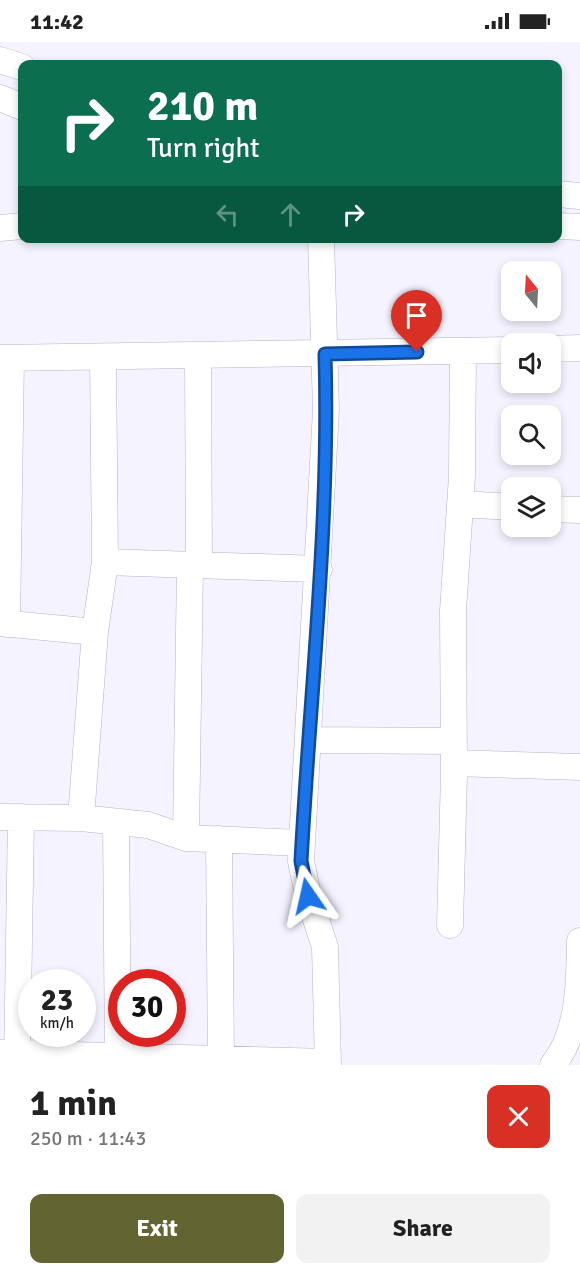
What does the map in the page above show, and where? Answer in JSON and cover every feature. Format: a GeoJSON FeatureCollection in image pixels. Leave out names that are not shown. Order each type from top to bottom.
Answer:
{"type":"FeatureCollection","features":[{"type":"Feature","properties":{"kind":"street"},"geometry":{"type":"LineString","coordinates":[[0,60],[18,67]]}},
{"type":"Feature","properties":{"kind":"street"},"geometry":{"type":"LineString","coordinates":[[0,98],[18,105]]}},
{"type":"Feature","properties":{"kind":"street"},"geometry":{"type":"LineString","coordinates":[[562,194],[580,195]]}},
{"type":"Feature","properties":{"kind":"street"},"geometry":{"type":"LineString","coordinates":[[0,228],[18,226]]}},
{"type":"Feature","properties":{"kind":"street"},"geometry":{"type":"LineString","coordinates":[[562,226],[580,227]]}},
{"type":"Feature","properties":{"kind":"street"},"geometry":{"type":"LineString","coordinates":[[302,843],[186,838],[148,825],[81,818],[10,817],[12,1057],[328,1063],[325,947],[308,896],[301,861],[319,569],[326,410],[321,243]]}},
{"type":"Feature","properties":{"kind":"street"},"geometry":{"type":"LineString","coordinates":[[561,349],[580,348]]}},
{"type":"Feature","properties":{"kind":"street"},"geometry":{"type":"LineString","coordinates":[[95,632],[3,623],[6,358],[501,350]]}},
{"type":"Feature","properties":{"kind":"street"},"geometry":{"type":"LineString","coordinates":[[450,925],[454,752],[453,610],[460,504],[463,351]]}},
{"type":"Feature","properties":{"kind":"street"},"geometry":{"type":"LineString","coordinates":[[186,838],[198,356]]}},
{"type":"Feature","properties":{"kind":"street"},"geometry":{"type":"LineString","coordinates":[[81,818],[95,632],[105,562],[103,357]]}},
{"type":"Feature","properties":{"kind":"street"},"geometry":{"type":"LineString","coordinates":[[460,504],[501,506]]}},
{"type":"Feature","properties":{"kind":"street"},"geometry":{"type":"LineString","coordinates":[[561,509],[580,510]]}},
{"type":"Feature","properties":{"kind":"street"},"geometry":{"type":"LineString","coordinates":[[105,562],[319,569]]}},
{"type":"Feature","properties":{"kind":"street"},"geometry":{"type":"LineString","coordinates":[[308,740],[454,752],[580,767]]}},
{"type":"Feature","properties":{"kind":"street"},"geometry":{"type":"LineString","coordinates":[[116,822],[117,1060]]}},
{"type":"Feature","properties":{"kind":"street"},"geometry":{"type":"LineString","coordinates":[[219,839],[221,1062]]}},
{"type":"Feature","properties":{"kind":"street"},"geometry":{"type":"LineString","coordinates":[[565,1060],[577,1023],[580,940]]}},
{"type":"Feature","properties":{"kind":"route"},"geometry":{"type":"LineString","coordinates":[[308,896],[301,861],[319,569],[326,410],[325,354],[417,352]]}}]}
